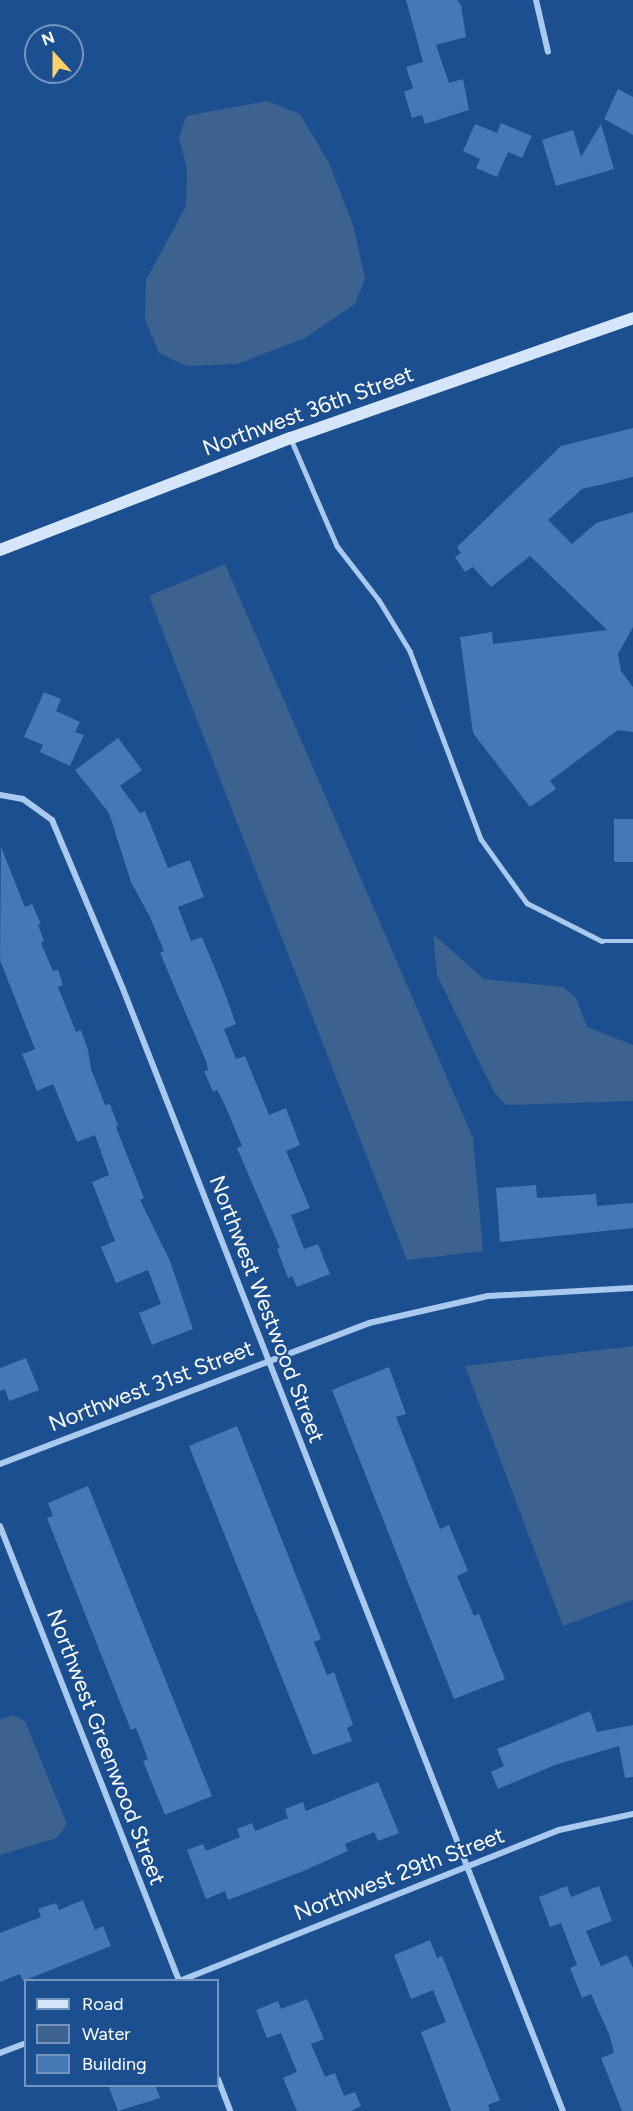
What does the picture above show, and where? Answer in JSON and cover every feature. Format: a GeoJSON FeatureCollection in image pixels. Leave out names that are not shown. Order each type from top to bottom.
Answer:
{"type":"FeatureCollection","features":[{"type":"Feature","properties":{"kind":"main road","name":"Northwest 36th Street"},"geometry":{"type":"LineString","coordinates":[[0,550],[291,438],[633,318]]}},
{"type":"Feature","properties":{"kind":"street"},"geometry":{"type":"LineString","coordinates":[[536,0],[548,52]]}},
{"type":"Feature","properties":{"kind":"street","name":"Northwest Westwood Street"},"geometry":{"type":"LineString","coordinates":[[0,795],[22,799],[52,820],[123,989],[563,2111]]}},
{"type":"Feature","properties":{"kind":"street","name":"Northwest 31st Street"},"geometry":{"type":"LineString","coordinates":[[0,1464],[267,1359],[369,1323],[488,1296],[633,1288]]}},
{"type":"Feature","properties":{"kind":"street","name":"Northwest Greenwood Street"},"geometry":{"type":"LineString","coordinates":[[0,1526],[180,1979]]}},
{"type":"Feature","properties":{"kind":"street","name":"Northwest 29th Street"},"geometry":{"type":"LineString","coordinates":[[183,1979],[560,1830],[633,1814]]}},
{"type":"Feature","properties":{"kind":"street"},"geometry":{"type":"LineString","coordinates":[[0,2053],[24,2044]]}},
{"type":"Feature","properties":{"kind":"street"},"geometry":{"type":"LineString","coordinates":[[219,2083],[230,2111]]}},
{"type":"Feature","properties":{"kind":"lane"},"geometry":{"type":"LineString","coordinates":[[291,438],[337,546],[379,600],[410,651],[481,839],[527,903],[602,941],[633,941]]}},
{"type":"Feature","properties":{"kind":"water"},"geometry":{"type":"Polygon","coordinates":[[[267,101],[300,114],[329,163],[354,228],[365,279],[355,304],[305,338],[237,364],[187,366],[159,353],[145,319],[146,280],[186,206],[187,169],[179,138],[186,116],[267,101]]]}},
{"type":"Feature","properties":{"kind":"water"},"geometry":{"type":"Polygon","coordinates":[[[225,564],[473,1138],[483,1251],[407,1260],[149,596],[225,564]]]}},
{"type":"Feature","properties":{"kind":"water"},"geometry":{"type":"Polygon","coordinates":[[[433,934],[484,979],[563,987],[576,998],[587,1027],[633,1045],[633,1101],[506,1105],[494,1092],[437,975],[433,934]]]}},
{"type":"Feature","properties":{"kind":"water"},"geometry":{"type":"Polygon","coordinates":[[[633,1346],[633,1600],[563,1626],[465,1366],[633,1346]]]}},
{"type":"Feature","properties":{"kind":"water"},"geometry":{"type":"Polygon","coordinates":[[[12,1715],[25,1721],[67,1824],[57,1838],[0,1855],[0,1720],[12,1715]]]}},
{"type":"Feature","properties":{"kind":"building"},"geometry":{"type":"Polygon","coordinates":[[[406,0],[457,0],[461,5],[466,37],[436,45],[449,83],[463,79],[469,110],[425,124],[422,115],[412,118],[404,92],[413,88],[406,67],[423,62],[406,0]]]}},
{"type":"Feature","properties":{"kind":"building"},"geometry":{"type":"Polygon","coordinates":[[[618,89],[633,97],[633,135],[604,119],[618,89]]]}},
{"type":"Feature","properties":{"kind":"building"},"geometry":{"type":"Polygon","coordinates":[[[501,123],[532,136],[522,158],[508,152],[497,177],[476,168],[480,159],[463,151],[475,124],[497,133],[501,123]]]}},
{"type":"Feature","properties":{"kind":"building"},"geometry":{"type":"Polygon","coordinates":[[[601,124],[614,169],[556,186],[542,140],[573,130],[581,157],[601,124]]]}},
{"type":"Feature","properties":{"kind":"building"},"geometry":{"type":"Polygon","coordinates":[[[633,428],[633,477],[582,489],[548,520],[572,544],[596,523],[633,512],[633,627],[618,654],[621,671],[633,687],[633,732],[618,730],[550,781],[556,789],[530,807],[473,733],[460,637],[492,632],[493,644],[607,630],[530,556],[491,587],[473,567],[465,572],[455,557],[461,553],[457,547],[561,446],[633,428]]]}},
{"type":"Feature","properties":{"kind":"building"},"geometry":{"type":"Polygon","coordinates":[[[44,692],[61,699],[56,711],[80,722],[75,732],[84,735],[70,766],[40,752],[43,745],[24,737],[44,692]]]}},
{"type":"Feature","properties":{"kind":"building"},"geometry":{"type":"Polygon","coordinates":[[[118,738],[142,770],[120,786],[140,813],[145,811],[168,868],[190,860],[204,897],[178,907],[191,941],[202,937],[224,991],[236,1024],[224,1029],[236,1059],[245,1056],[269,1115],[286,1108],[300,1145],[286,1151],[310,1208],[291,1215],[304,1249],[318,1244],[330,1274],[297,1287],[292,1276],[288,1278],[277,1249],[280,1248],[237,1148],[242,1146],[225,1105],[217,1090],[213,1092],[204,1071],[208,1070],[206,1061],[160,953],[164,951],[150,917],[131,882],[109,813],[75,770],[118,738]]]}},
{"type":"Feature","properties":{"kind":"building"},"geometry":{"type":"Polygon","coordinates":[[[614,819],[633,819],[633,862],[614,862],[614,819]]]}},
{"type":"Feature","properties":{"kind":"building"},"geometry":{"type":"Polygon","coordinates":[[[1,847],[25,907],[32,904],[41,924],[38,925],[44,941],[41,943],[53,971],[58,970],[63,985],[58,987],[76,1032],[81,1030],[88,1050],[91,1069],[105,1105],[110,1104],[118,1126],[116,1127],[144,1198],[140,1200],[170,1261],[193,1329],[152,1345],[139,1313],[161,1304],[148,1270],[116,1283],[101,1247],[115,1241],[92,1182],[109,1175],[95,1135],[77,1142],[53,1084],[37,1091],[22,1054],[35,1049],[0,960],[1,847]]]}},
{"type":"Feature","properties":{"kind":"building"},"geometry":{"type":"Polygon","coordinates":[[[536,1185],[537,1198],[596,1194],[597,1206],[633,1203],[633,1228],[500,1242],[496,1188],[536,1185]]]}},
{"type":"Feature","properties":{"kind":"building"},"geometry":{"type":"Polygon","coordinates":[[[26,1358],[39,1390],[9,1401],[5,1389],[0,1391],[0,1368],[26,1358]]]}},
{"type":"Feature","properties":{"kind":"building"},"geometry":{"type":"Polygon","coordinates":[[[389,1367],[406,1414],[396,1417],[440,1529],[449,1525],[468,1571],[457,1576],[474,1616],[479,1614],[505,1679],[454,1699],[332,1390],[389,1367]]]}},
{"type":"Feature","properties":{"kind":"building"},"geometry":{"type":"Polygon","coordinates":[[[237,1426],[321,1639],[314,1642],[327,1675],[334,1672],[353,1725],[347,1728],[352,1741],[313,1755],[189,1446],[237,1426]]]}},
{"type":"Feature","properties":{"kind":"building"},"geometry":{"type":"Polygon","coordinates":[[[88,1486],[212,1796],[165,1815],[143,1761],[148,1759],[136,1728],[131,1730],[47,1518],[53,1516],[48,1503],[88,1486]]]}},
{"type":"Feature","properties":{"kind":"building"},"geometry":{"type":"Polygon","coordinates":[[[590,1711],[597,1732],[633,1725],[633,1777],[625,1778],[619,1746],[555,1765],[498,1789],[491,1772],[504,1766],[497,1749],[590,1711]]]}},
{"type":"Feature","properties":{"kind":"building"},"geometry":{"type":"Polygon","coordinates":[[[378,1782],[399,1833],[378,1841],[374,1832],[345,1844],[348,1851],[301,1872],[228,1900],[225,1891],[206,1899],[187,1850],[203,1844],[206,1851],[240,1837],[237,1829],[252,1823],[255,1831],[288,1818],[285,1809],[303,1802],[306,1811],[378,1782]]]}},
{"type":"Feature","properties":{"kind":"building"},"geometry":{"type":"Polygon","coordinates":[[[567,1886],[571,1897],[599,1886],[612,1921],[586,1931],[601,1966],[627,1955],[633,1968],[633,2111],[622,2111],[601,2058],[614,2053],[609,2034],[591,1994],[582,1998],[570,1968],[577,1965],[561,1923],[550,1927],[539,1897],[567,1886]]]}},
{"type":"Feature","properties":{"kind":"building"},"geometry":{"type":"Polygon","coordinates":[[[83,1900],[95,1930],[103,1926],[111,1946],[23,1981],[20,1974],[0,1982],[0,1933],[41,1917],[38,1909],[56,1903],[59,1910],[83,1900]]]}},
{"type":"Feature","properties":{"kind":"building"},"geometry":{"type":"Polygon","coordinates":[[[430,1940],[437,1958],[442,1956],[500,2100],[488,2105],[490,2111],[451,2111],[421,2032],[446,2022],[433,1990],[411,1999],[394,1955],[430,1940]]]}},
{"type":"Feature","properties":{"kind":"building"},"geometry":{"type":"Polygon","coordinates":[[[307,1999],[324,2039],[311,2044],[325,2077],[335,2073],[344,2096],[355,2092],[361,2106],[351,2111],[297,2111],[283,2078],[297,2072],[281,2033],[267,2038],[256,2010],[278,2001],[281,2009],[307,1999]]]}},
{"type":"Feature","properties":{"kind":"building"},"geometry":{"type":"Polygon","coordinates":[[[109,2087],[156,2087],[160,2098],[118,2111],[109,2087]]]}}]}
